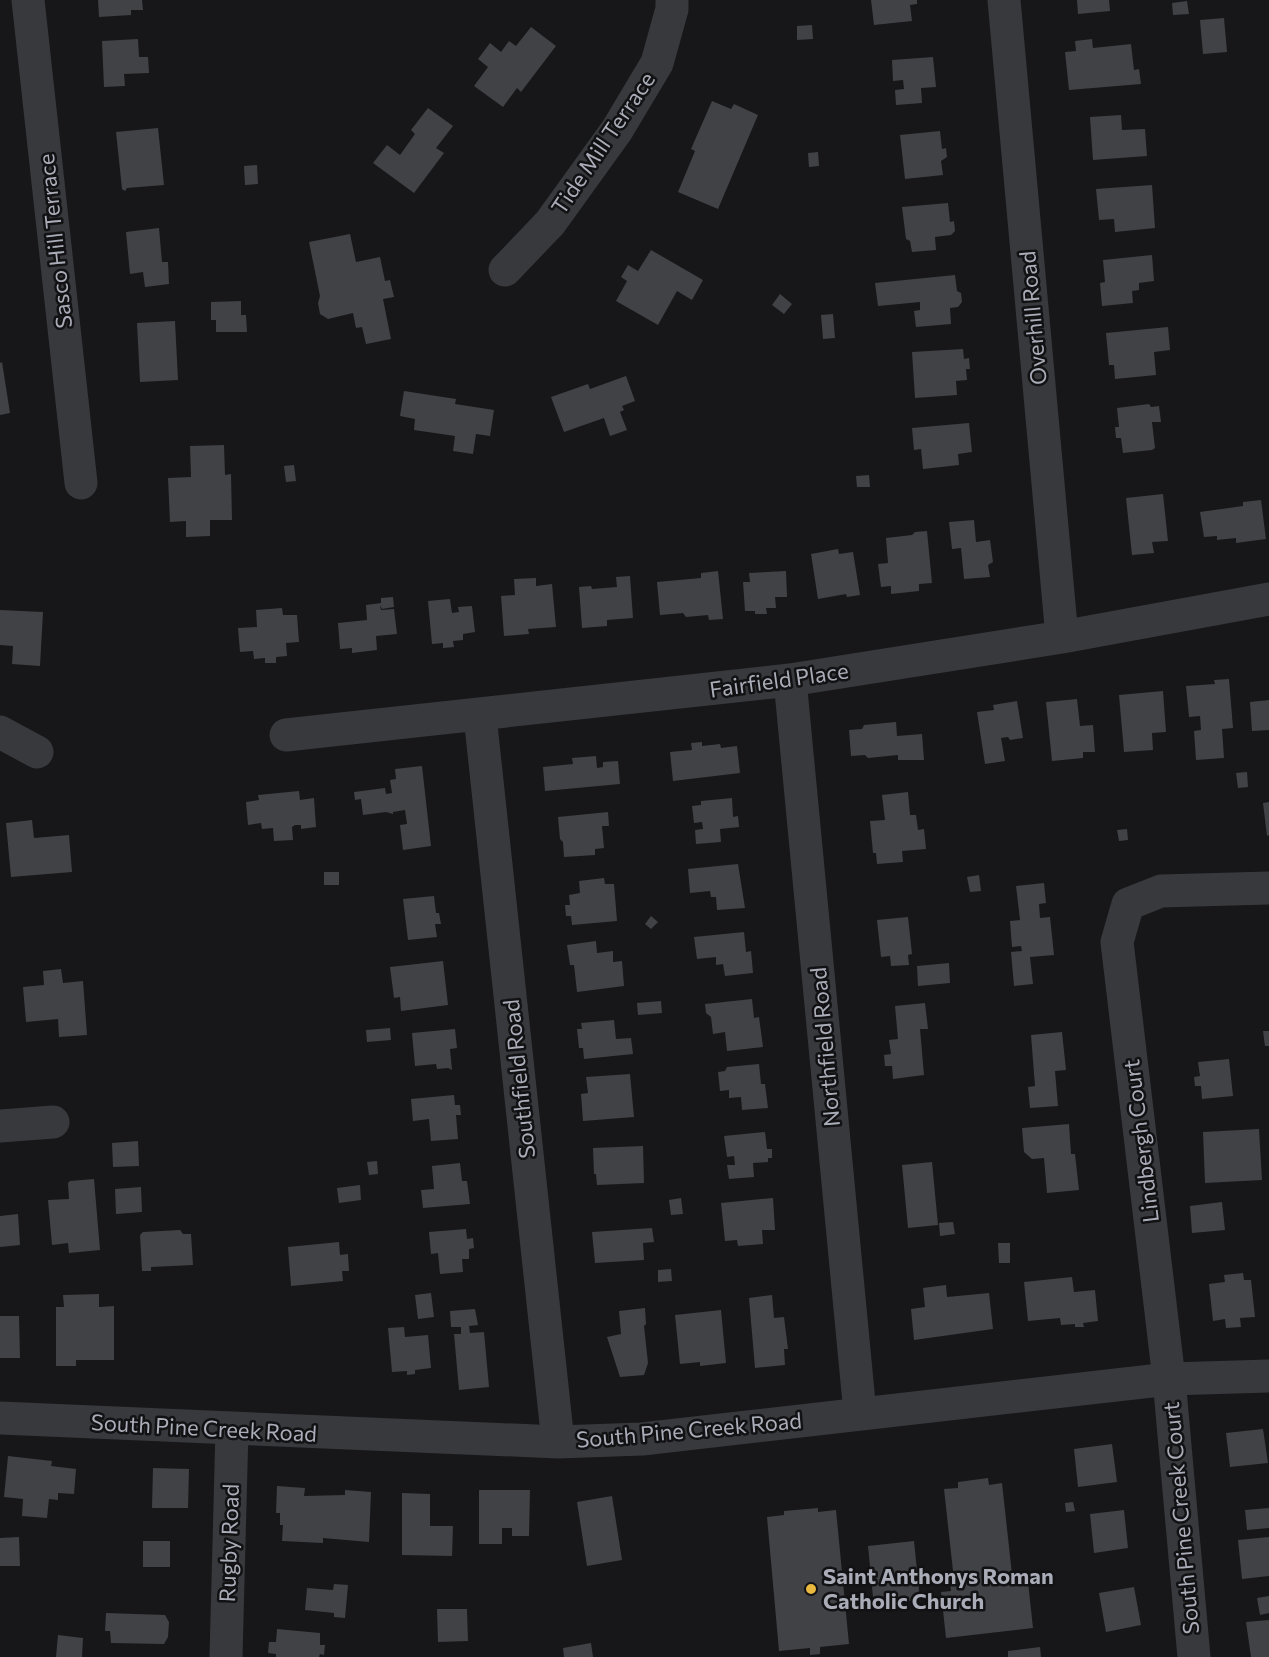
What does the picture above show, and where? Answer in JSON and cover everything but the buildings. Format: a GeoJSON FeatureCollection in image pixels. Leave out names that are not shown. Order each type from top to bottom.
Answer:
{"type":"FeatureCollection","features":[{"type":"Feature","properties":{"kind":"street","name":"Sasco Hill Terrace"},"geometry":{"type":"LineString","coordinates":[[28,0],[81,483]]}},
{"type":"Feature","properties":{"kind":"street","name":"Tide Mill Terrace"},"geometry":{"type":"LineString","coordinates":[[505,270],[550,223],[617,130],[657,63],[672,9],[672,0]]}},
{"type":"Feature","properties":{"kind":"street","name":"Overhill Road"},"geometry":{"type":"LineString","coordinates":[[1004,0],[1062,637]]}},
{"type":"Feature","properties":{"kind":"street","name":"Fairfield Place"},"geometry":{"type":"LineString","coordinates":[[286,735],[480,716],[790,680],[1062,637],[1269,599]]}},
{"type":"Feature","properties":{"kind":"street","name":"Northfield Road"},"geometry":{"type":"LineString","coordinates":[[790,680],[860,1413]]}},
{"type":"Feature","properties":{"kind":"street","name":"Southfield Road"},"geometry":{"type":"LineString","coordinates":[[480,716],[558,1442]]}},
{"type":"Feature","properties":{"kind":"street"},"geometry":{"type":"LineString","coordinates":[[0,732],[37,752]]}},
{"type":"Feature","properties":{"kind":"street","name":"Lindbergh Court"},"geometry":{"type":"LineString","coordinates":[[1169,1379],[1117,942],[1128,904],[1161,891],[1269,888]]}},
{"type":"Feature","properties":{"kind":"street"},"geometry":{"type":"LineString","coordinates":[[0,1126],[52,1122]]}},
{"type":"Feature","properties":{"kind":"street","name":"South Pine Creek Road"},"geometry":{"type":"LineString","coordinates":[[0,1418],[558,1442],[642,1439],[1169,1379],[1269,1376]]}},
{"type":"Feature","properties":{"kind":"street","name":"South Pine Creek Court"},"geometry":{"type":"LineString","coordinates":[[1169,1379],[1194,1657]]}},
{"type":"Feature","properties":{"kind":"street","name":"Rugby Road"},"geometry":{"type":"LineString","coordinates":[[226,1657],[232,1429]]}},
{"type":"Feature","properties":{"kind":"place","name":"Saint Anthonys Roman Catholic Church"},"geometry":{"type":"Point","coordinates":[811,1589]}}]}
